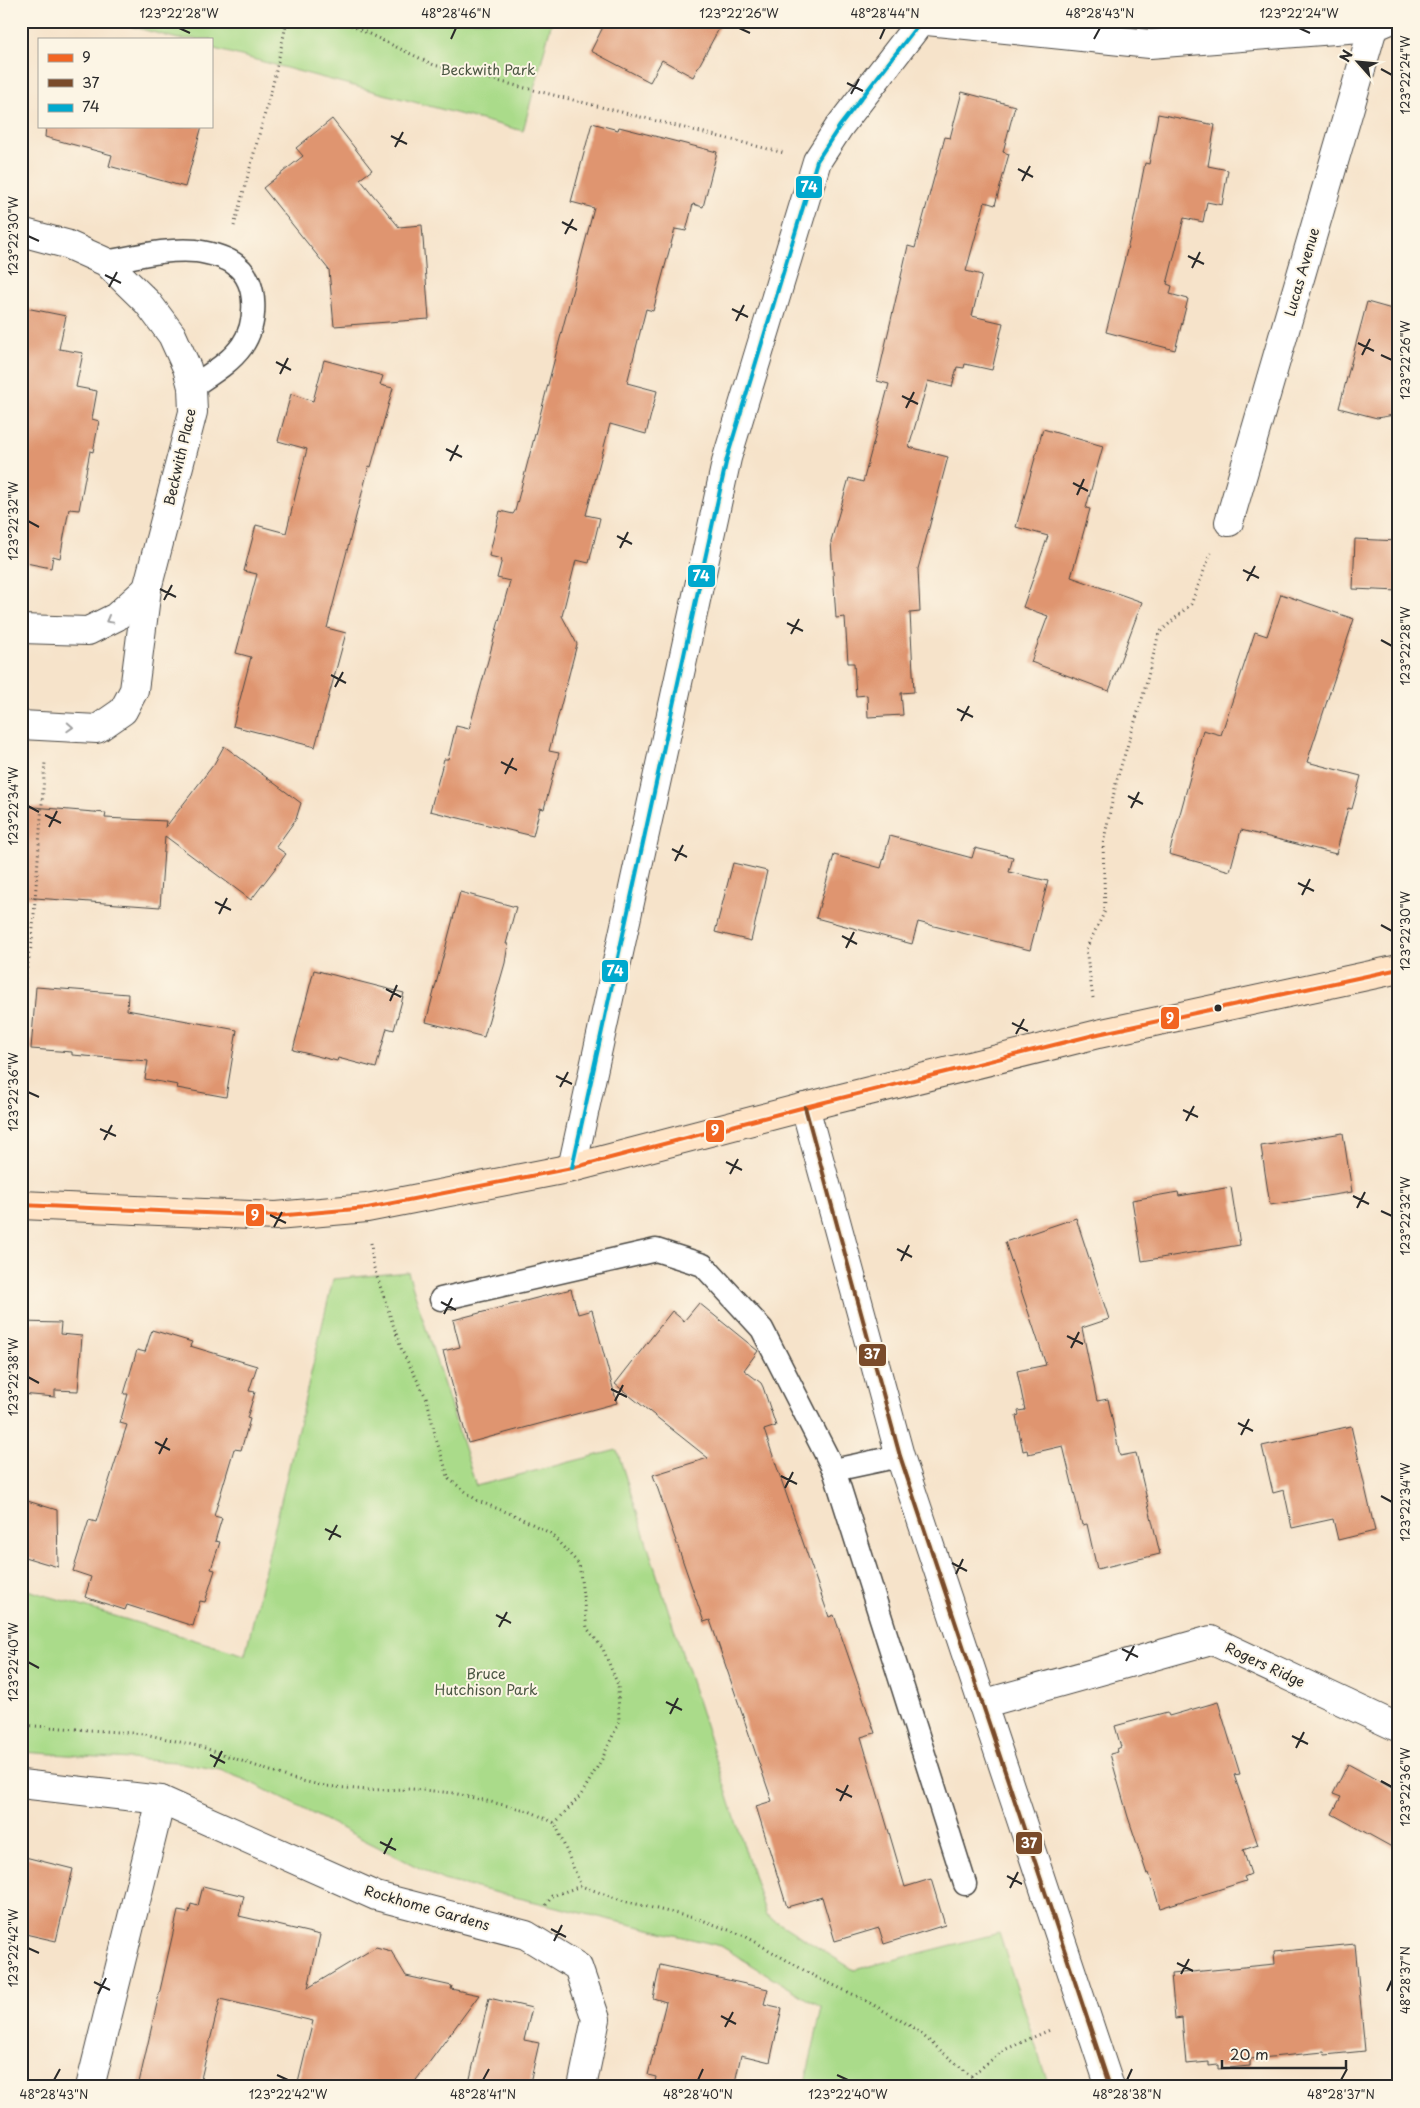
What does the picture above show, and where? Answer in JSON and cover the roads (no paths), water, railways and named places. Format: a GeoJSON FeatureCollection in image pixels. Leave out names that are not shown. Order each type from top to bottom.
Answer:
{"type":"FeatureCollection","features":[{"type":"Feature","properties":{"kind":"main road"},"geometry":{"type":"LineString","coordinates":[[21,1205],[276,1216],[367,1208],[572,1168],[805,1107],[1098,1034],[1399,969]]}},
{"type":"Feature","properties":{"kind":"street"},"geometry":{"type":"LineString","coordinates":[[572,1168],[727,458],[817,161],[839,127],[921,21]]}},
{"type":"Feature","properties":{"kind":"street"},"geometry":{"type":"LineString","coordinates":[[927,21],[1150,44],[1379,23]]}},
{"type":"Feature","properties":{"kind":"street","name":"Lucas Avenue"},"geometry":{"type":"LineString","coordinates":[[1229,522],[1379,23]]}},
{"type":"Feature","properties":{"kind":"street","name":"Beckwith Place"},"geometry":{"type":"LineString","coordinates":[[21,232],[66,244],[106,262],[148,304],[172,335],[187,368],[192,387],[192,412],[147,589],[134,690],[123,711],[97,729],[21,725]]}},
{"type":"Feature","properties":{"kind":"street"},"geometry":{"type":"LineString","coordinates":[[21,630],[88,632],[116,617],[147,589]]}},
{"type":"Feature","properties":{"kind":"street"},"geometry":{"type":"LineString","coordinates":[[805,1107],[900,1456],[1110,2087]]}},
{"type":"Feature","properties":{"kind":"street","name":"Rogers Ridge"},"geometry":{"type":"LineString","coordinates":[[982,1704],[1211,1640],[1399,1728]]}},
{"type":"Feature","properties":{"kind":"street","name":"Rockhome Gardens"},"geometry":{"type":"LineString","coordinates":[[21,1784],[161,1800],[376,1896],[526,1934],[578,1967],[596,2019],[582,2087]]}},
{"type":"Feature","properties":{"kind":"street"},"geometry":{"type":"LineString","coordinates":[[90,2087],[161,1800]]}},
{"type":"Feature","properties":{"kind":"lane"},"geometry":{"type":"LineString","coordinates":[[106,262],[171,251],[197,251],[224,258],[237,266],[247,282],[254,303],[251,326],[243,344],[229,361],[192,387]]}},
{"type":"Feature","properties":{"kind":"lane"},"geometry":{"type":"LineString","coordinates":[[441,1300],[656,1250],[704,1265],[762,1329],[834,1470],[966,1884]]}},
{"type":"Feature","properties":{"kind":"lane"},"geometry":{"type":"LineString","coordinates":[[834,1470],[900,1456]]}},
{"type":"Feature","properties":{"kind":"park label","name":"Beckwith Park"},"geometry":{"type":"Point","coordinates":[488,70]}},
{"type":"Feature","properties":{"kind":"park label","name":"Bruce Hutchison Park"},"geometry":{"type":"Point","coordinates":[486,1682]}}]}
